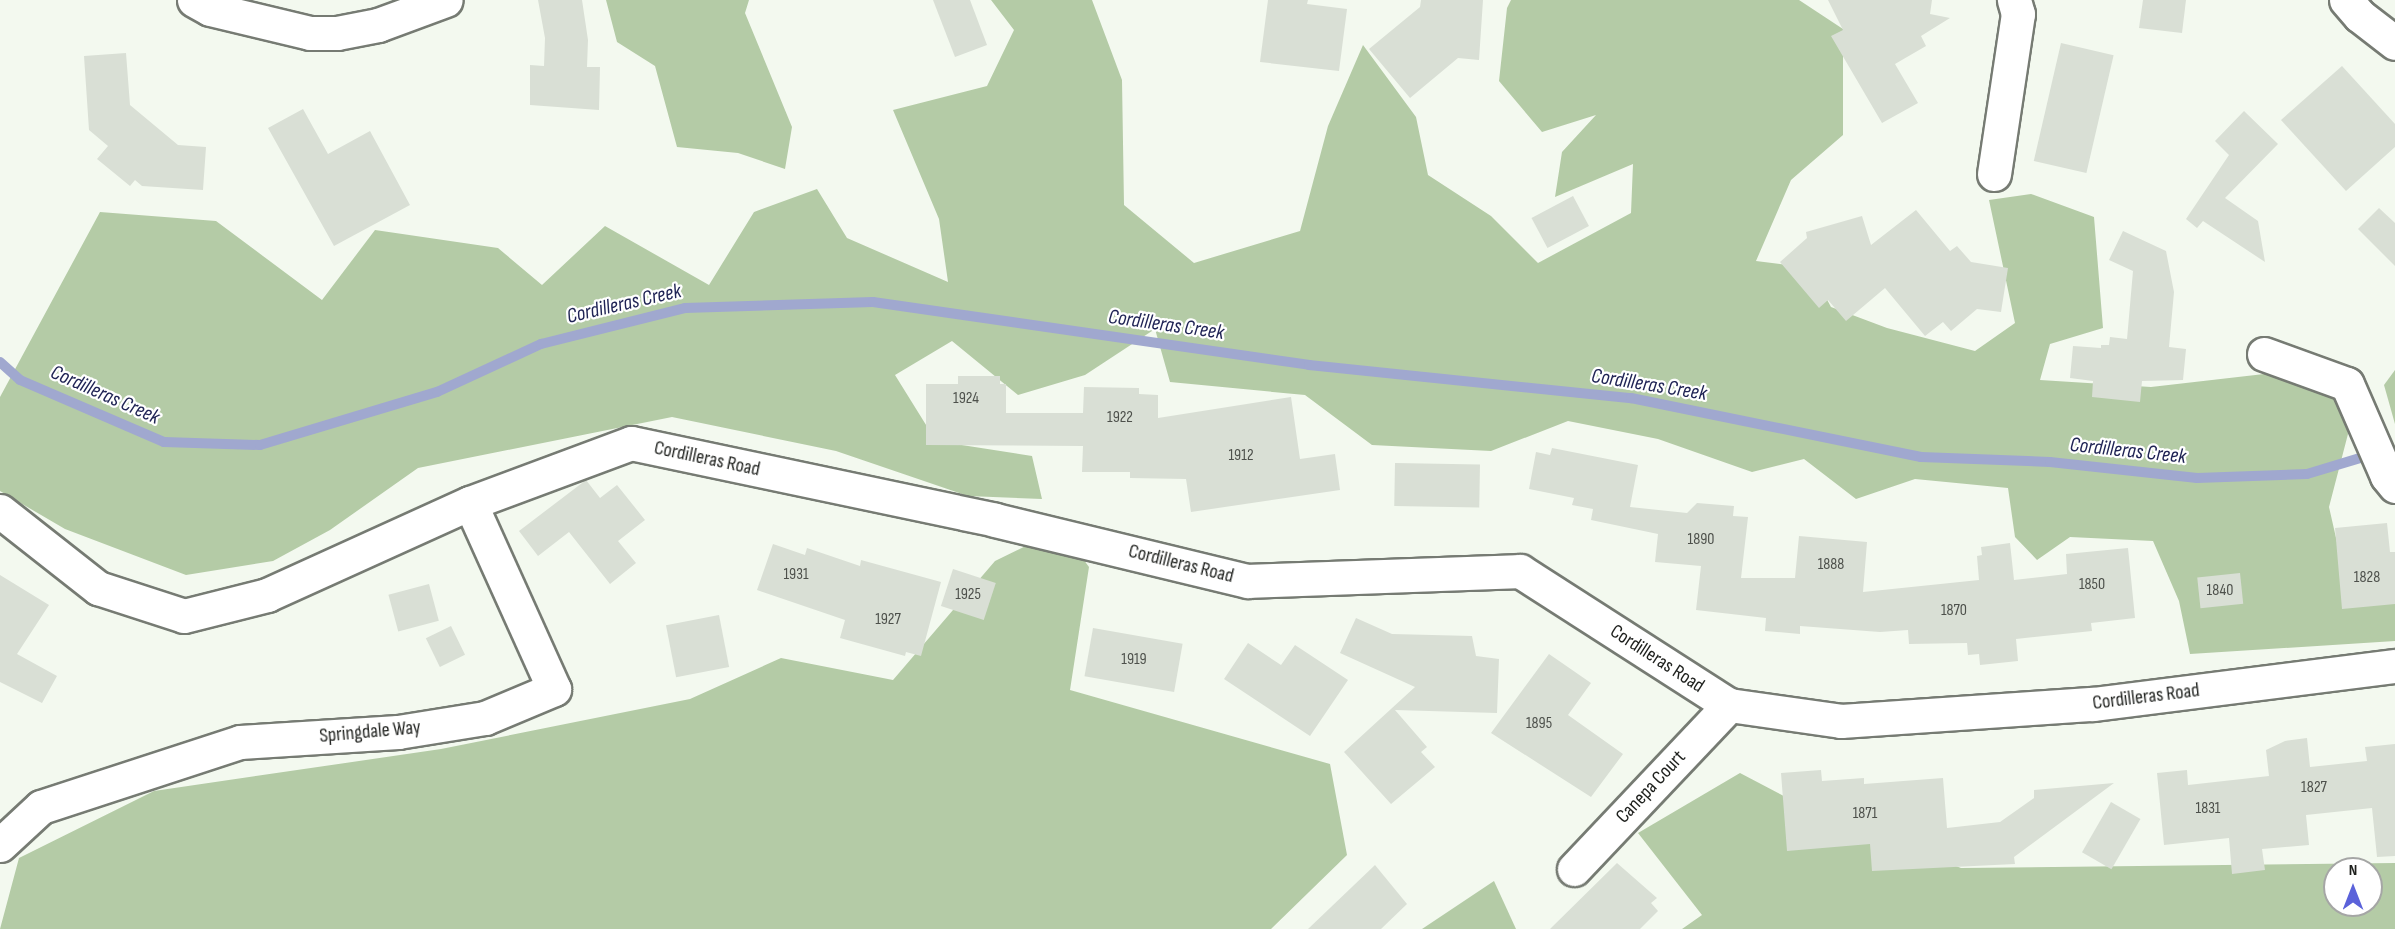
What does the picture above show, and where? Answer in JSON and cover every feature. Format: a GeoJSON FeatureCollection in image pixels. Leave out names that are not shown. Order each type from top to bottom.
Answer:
{"type":"FeatureCollection","features":[{"type":"Feature","properties":{"kind":"street"},"geometry":{"type":"LineString","coordinates":[[194,0],[210,9],[310,33],[337,33],[378,25],[446,0]]}},
{"type":"Feature","properties":{"kind":"street"},"geometry":{"type":"LineString","coordinates":[[1994,174],[2018,14],[2014,0]]}},
{"type":"Feature","properties":{"kind":"street"},"geometry":{"type":"LineString","coordinates":[[2346,0],[2360,16],[2395,43]]}},
{"type":"Feature","properties":{"kind":"street"},"geometry":{"type":"LineString","coordinates":[[2264,354],[2347,384],[2387,476],[2395,486]]}},
{"type":"Feature","properties":{"kind":"street","name":"Cordilleras Road"},"geometry":{"type":"LineString","coordinates":[[0,511],[99,588],[184,616],[267,595],[470,503],[631,443],[995,519],[1248,580],[1520,571],[1729,705],[1841,720],[2093,704],[2395,666]]}},
{"type":"Feature","properties":{"kind":"street","name":"Springdale Way"},"geometry":{"type":"LineString","coordinates":[[0,845],[41,807],[240,742],[399,732],[485,718],[554,689],[470,503]]}},
{"type":"Feature","properties":{"kind":"street","name":"Canepa Court"},"geometry":{"type":"LineString","coordinates":[[1574,869],[1729,705]]}},
{"type":"Feature","properties":{"kind":"green space"},"geometry":{"type":"Polygon","coordinates":[[[606,0],[749,0],[745,13],[792,127],[785,169],[738,153],[677,147],[655,66],[617,42],[606,0]]]}},
{"type":"Feature","properties":{"kind":"green space"},"geometry":{"type":"Polygon","coordinates":[[[991,0],[1092,0],[1122,80],[1124,205],[1194,263],[1300,231],[1328,126],[1363,45],[1416,117],[1428,175],[1491,216],[1538,263],[1631,213],[1633,164],[1555,197],[1562,152],[1596,115],[1542,132],[1499,81],[1507,8],[1511,0],[1799,0],[1843,29],[1843,135],[1791,180],[1756,261],[1810,268],[1831,307],[1887,328],[1975,351],[2015,323],[1989,200],[2031,194],[2094,217],[2103,328],[2050,344],[2040,380],[2151,387],[2290,371],[2343,383],[2348,434],[2329,507],[2344,573],[2395,557],[2395,641],[2190,654],[2179,601],[2153,541],[2070,537],[2037,560],[2015,537],[2008,488],[1915,479],[1856,499],[1804,459],[1752,472],[1658,439],[1568,421],[1491,451],[1372,445],[1305,395],[1170,382],[1155,329],[1085,375],[1018,395],[952,341],[895,375],[936,441],[1032,456],[1042,499],[968,496],[836,451],[672,417],[418,468],[330,530],[273,561],[186,575],[65,529],[0,491],[0,397],[100,212],[216,221],[322,300],[375,230],[498,248],[542,285],[605,226],[709,285],[754,212],[817,189],[847,238],[948,282],[939,219],[893,110],[987,86],[1014,30],[991,0]]]}},
{"type":"Feature","properties":{"kind":"green space"},"geometry":{"type":"Polygon","coordinates":[[[2395,370],[2395,424],[2384,385],[2395,370]]]}},
{"type":"Feature","properties":{"kind":"green space"},"geometry":{"type":"Polygon","coordinates":[[[1061,529],[1089,567],[1070,690],[1330,764],[1347,855],[1271,929],[0,929],[19,858],[154,791],[441,749],[690,699],[781,658],[893,680],[995,561],[1061,529]]]}},
{"type":"Feature","properties":{"kind":"green space"},"geometry":{"type":"Polygon","coordinates":[[[1740,773],[1820,815],[1961,868],[2323,864],[2323,917],[2383,917],[2383,863],[2395,863],[2395,929],[1682,929],[1702,915],[1638,833],[1740,773]]]}},
{"type":"Feature","properties":{"kind":"green space"},"geometry":{"type":"Polygon","coordinates":[[[1494,881],[1516,929],[1422,929],[1494,881]]]}},
{"type":"Feature","properties":{"kind":"building"},"geometry":{"type":"Polygon","coordinates":[[[538,0],[582,0],[588,40],[587,67],[600,67],[599,110],[530,105],[530,65],[544,66],[545,38],[538,0]]]}},
{"type":"Feature","properties":{"kind":"building"},"geometry":{"type":"Polygon","coordinates":[[[933,0],[970,0],[987,45],[955,57],[933,0]]]}},
{"type":"Feature","properties":{"kind":"building"},"geometry":{"type":"Polygon","coordinates":[[[1268,0],[1308,0],[1307,4],[1347,9],[1339,71],[1260,62],[1268,0]]]}},
{"type":"Feature","properties":{"kind":"building"},"geometry":{"type":"Polygon","coordinates":[[[1421,0],[1483,0],[1479,60],[1458,58],[1410,98],[1369,49],[1420,7],[1421,0]]]}},
{"type":"Feature","properties":{"kind":"building"},"geometry":{"type":"Polygon","coordinates":[[[1828,0],[1932,0],[1930,14],[1950,18],[1921,36],[1926,46],[1895,64],[1918,103],[1882,123],[1831,36],[1843,30],[1828,0]]]}},
{"type":"Feature","properties":{"kind":"building"},"geometry":{"type":"Polygon","coordinates":[[[2143,0],[2186,0],[2182,33],[2139,28],[2143,0]]]}},
{"type":"Feature","properties":{"kind":"building"},"geometry":{"type":"Polygon","coordinates":[[[2061,43],[2114,55],[2086,173],[2034,161],[2061,43]]]}},
{"type":"Feature","properties":{"kind":"building"},"geometry":{"type":"Polygon","coordinates":[[[126,53],[130,105],[178,145],[206,147],[203,190],[142,186],[135,180],[130,186],[97,159],[108,146],[89,130],[84,56],[126,53]]]}},
{"type":"Feature","properties":{"kind":"building"},"geometry":{"type":"Polygon","coordinates":[[[2342,66],[2395,124],[2395,147],[2346,191],[2281,120],[2342,66]]]}},
{"type":"Feature","properties":{"kind":"building"},"geometry":{"type":"Polygon","coordinates":[[[303,109],[328,154],[370,131],[410,205],[334,246],[268,128],[303,109]]]}},
{"type":"Feature","properties":{"kind":"building"},"geometry":{"type":"Polygon","coordinates":[[[2244,111],[2278,144],[2225,198],[2258,221],[2265,262],[2203,221],[2197,228],[2186,219],[2229,155],[2215,141],[2244,111]]]}},
{"type":"Feature","properties":{"kind":"building"},"geometry":{"type":"Polygon","coordinates":[[[1573,196],[1589,226],[1547,248],[1532,218],[1573,196]]]}},
{"type":"Feature","properties":{"kind":"building"},"geometry":{"type":"Polygon","coordinates":[[[2379,208],[2395,223],[2395,266],[2358,229],[2379,208]]]}},
{"type":"Feature","properties":{"kind":"building"},"geometry":{"type":"Polygon","coordinates":[[[1916,210],[1950,251],[1957,246],[1971,262],[2008,268],[2001,312],[1977,309],[1951,331],[1943,322],[1925,336],[1885,288],[1846,321],[1828,300],[1819,308],[1780,262],[1807,238],[1806,232],[1862,216],[1871,245],[1916,210]]]}},
{"type":"Feature","properties":{"kind":"building"},"geometry":{"type":"Polygon","coordinates":[[[2123,231],[2166,251],[2174,292],[2169,347],[2186,349],[2183,380],[2142,381],[2140,402],[2092,397],[2093,381],[2070,378],[2073,346],[2101,348],[2101,345],[2109,345],[2110,337],[2127,339],[2133,271],[2109,260],[2123,231]]]}},
{"type":"Feature","properties":{"kind":"building"},"geometry":{"type":"Polygon","coordinates":[[[958,376],[1000,376],[1000,384],[1006,384],[1006,413],[1083,413],[1084,387],[1139,388],[1139,394],[1158,395],[1158,418],[1291,397],[1300,459],[1335,454],[1340,490],[1191,512],[1186,479],[1130,478],[1130,472],[1082,472],[1083,446],[926,445],[926,384],[958,384],[958,376]]]}},
{"type":"Feature","properties":{"kind":"building"},"geometry":{"type":"Polygon","coordinates":[[[1552,448],[1638,465],[1630,507],[1687,513],[1697,503],[1734,506],[1733,516],[1748,517],[1741,578],[1795,578],[1799,536],[1867,542],[1863,592],[1979,580],[1977,556],[1982,555],[1981,547],[2010,543],[2014,580],[2067,574],[2066,554],[2128,548],[2135,618],[2091,623],[2092,631],[2016,639],[2018,661],[1980,665],[1979,654],[1968,655],[1967,643],[1909,644],[1908,630],[1880,632],[1800,626],[1800,634],[1765,631],[1766,618],[1696,610],[1701,566],[1655,562],[1658,534],[1591,520],[1593,509],[1572,505],[1574,498],[1529,489],[1536,452],[1550,455],[1552,448]]]}},
{"type":"Feature","properties":{"kind":"building"},"geometry":{"type":"Polygon","coordinates":[[[1395,463],[1480,464],[1479,507],[1394,506],[1395,463]]]}},
{"type":"Feature","properties":{"kind":"building"},"geometry":{"type":"Polygon","coordinates":[[[586,480],[600,498],[617,485],[645,520],[618,541],[636,563],[610,584],[569,532],[538,556],[519,531],[586,480]]]}},
{"type":"Feature","properties":{"kind":"building"},"geometry":{"type":"Polygon","coordinates":[[[2387,523],[2390,552],[2395,552],[2395,604],[2342,609],[2335,528],[2387,523]]]}},
{"type":"Feature","properties":{"kind":"building"},"geometry":{"type":"Polygon","coordinates":[[[773,544],[805,555],[807,548],[860,566],[861,560],[941,582],[921,656],[906,652],[905,656],[840,638],[845,620],[757,590],[773,544]]]}},
{"type":"Feature","properties":{"kind":"building"},"geometry":{"type":"Polygon","coordinates":[[[953,569],[996,583],[984,620],[941,606],[953,569]]]}},
{"type":"Feature","properties":{"kind":"building"},"geometry":{"type":"Polygon","coordinates":[[[2240,573],[2243,604],[2200,608],[2197,577],[2240,573]]]}},
{"type":"Feature","properties":{"kind":"building"},"geometry":{"type":"Polygon","coordinates":[[[0,575],[49,605],[17,654],[57,676],[42,703],[0,682],[0,575]]]}},
{"type":"Feature","properties":{"kind":"building"},"geometry":{"type":"Polygon","coordinates":[[[429,584],[439,621],[398,632],[388,595],[429,584]]]}},
{"type":"Feature","properties":{"kind":"building"},"geometry":{"type":"Polygon","coordinates":[[[719,615],[729,667],[676,677],[666,625],[719,615]]]}},
{"type":"Feature","properties":{"kind":"building"},"geometry":{"type":"Polygon","coordinates":[[[1356,618],[1392,634],[1472,636],[1476,656],[1499,659],[1497,713],[1395,710],[1427,747],[1421,752],[1435,767],[1391,804],[1344,752],[1415,687],[1340,653],[1356,618]]]}},
{"type":"Feature","properties":{"kind":"building"},"geometry":{"type":"Polygon","coordinates":[[[451,626],[465,655],[440,667],[426,638],[451,626]]]}},
{"type":"Feature","properties":{"kind":"building"},"geometry":{"type":"Polygon","coordinates":[[[1093,628],[1183,644],[1174,692],[1084,676],[1093,628]]]}},
{"type":"Feature","properties":{"kind":"building"},"geometry":{"type":"Polygon","coordinates":[[[1248,643],[1281,665],[1295,645],[1348,680],[1310,736],[1224,679],[1248,643]]]}},
{"type":"Feature","properties":{"kind":"building"},"geometry":{"type":"Polygon","coordinates":[[[1549,654],[1591,683],[1568,715],[1623,754],[1591,797],[1491,733],[1549,654]]]}},
{"type":"Feature","properties":{"kind":"building"},"geometry":{"type":"Polygon","coordinates":[[[2307,738],[2310,767],[2367,761],[2365,747],[2395,744],[2395,856],[2377,857],[2372,808],[2306,815],[2309,845],[2262,849],[2265,870],[2232,874],[2229,838],[2164,845],[2157,773],[2187,770],[2188,785],[2269,776],[2266,750],[2285,741],[2307,738]]]}},
{"type":"Feature","properties":{"kind":"building"},"geometry":{"type":"Polygon","coordinates":[[[1821,770],[1822,781],[1864,778],[1864,784],[1943,778],[1947,828],[2000,822],[2034,798],[2034,790],[2114,783],[2014,857],[2015,864],[1872,871],[1870,844],[1787,851],[1781,773],[1821,770]]]}},
{"type":"Feature","properties":{"kind":"building"},"geometry":{"type":"Polygon","coordinates":[[[2111,802],[2140,819],[2111,869],[2082,852],[2111,802]]]}},
{"type":"Feature","properties":{"kind":"building"},"geometry":{"type":"Polygon","coordinates":[[[1617,863],[1657,898],[1651,903],[1658,911],[1640,929],[1550,929],[1617,863]]]}},
{"type":"Feature","properties":{"kind":"building"},"geometry":{"type":"Polygon","coordinates":[[[1375,865],[1407,904],[1381,929],[1308,929],[1375,865]]]}},
{"type":"Feature","properties":{"kind":"waterway","name":"Cordilleras Creek"},"geometry":{"type":"LineString","coordinates":[[0,362],[20,380],[164,442],[260,445],[437,392],[541,344],[685,308],[873,302],[1309,365],[1631,398],[1921,457],[2050,462],[2197,478],[2307,474],[2360,458]]}}]}
